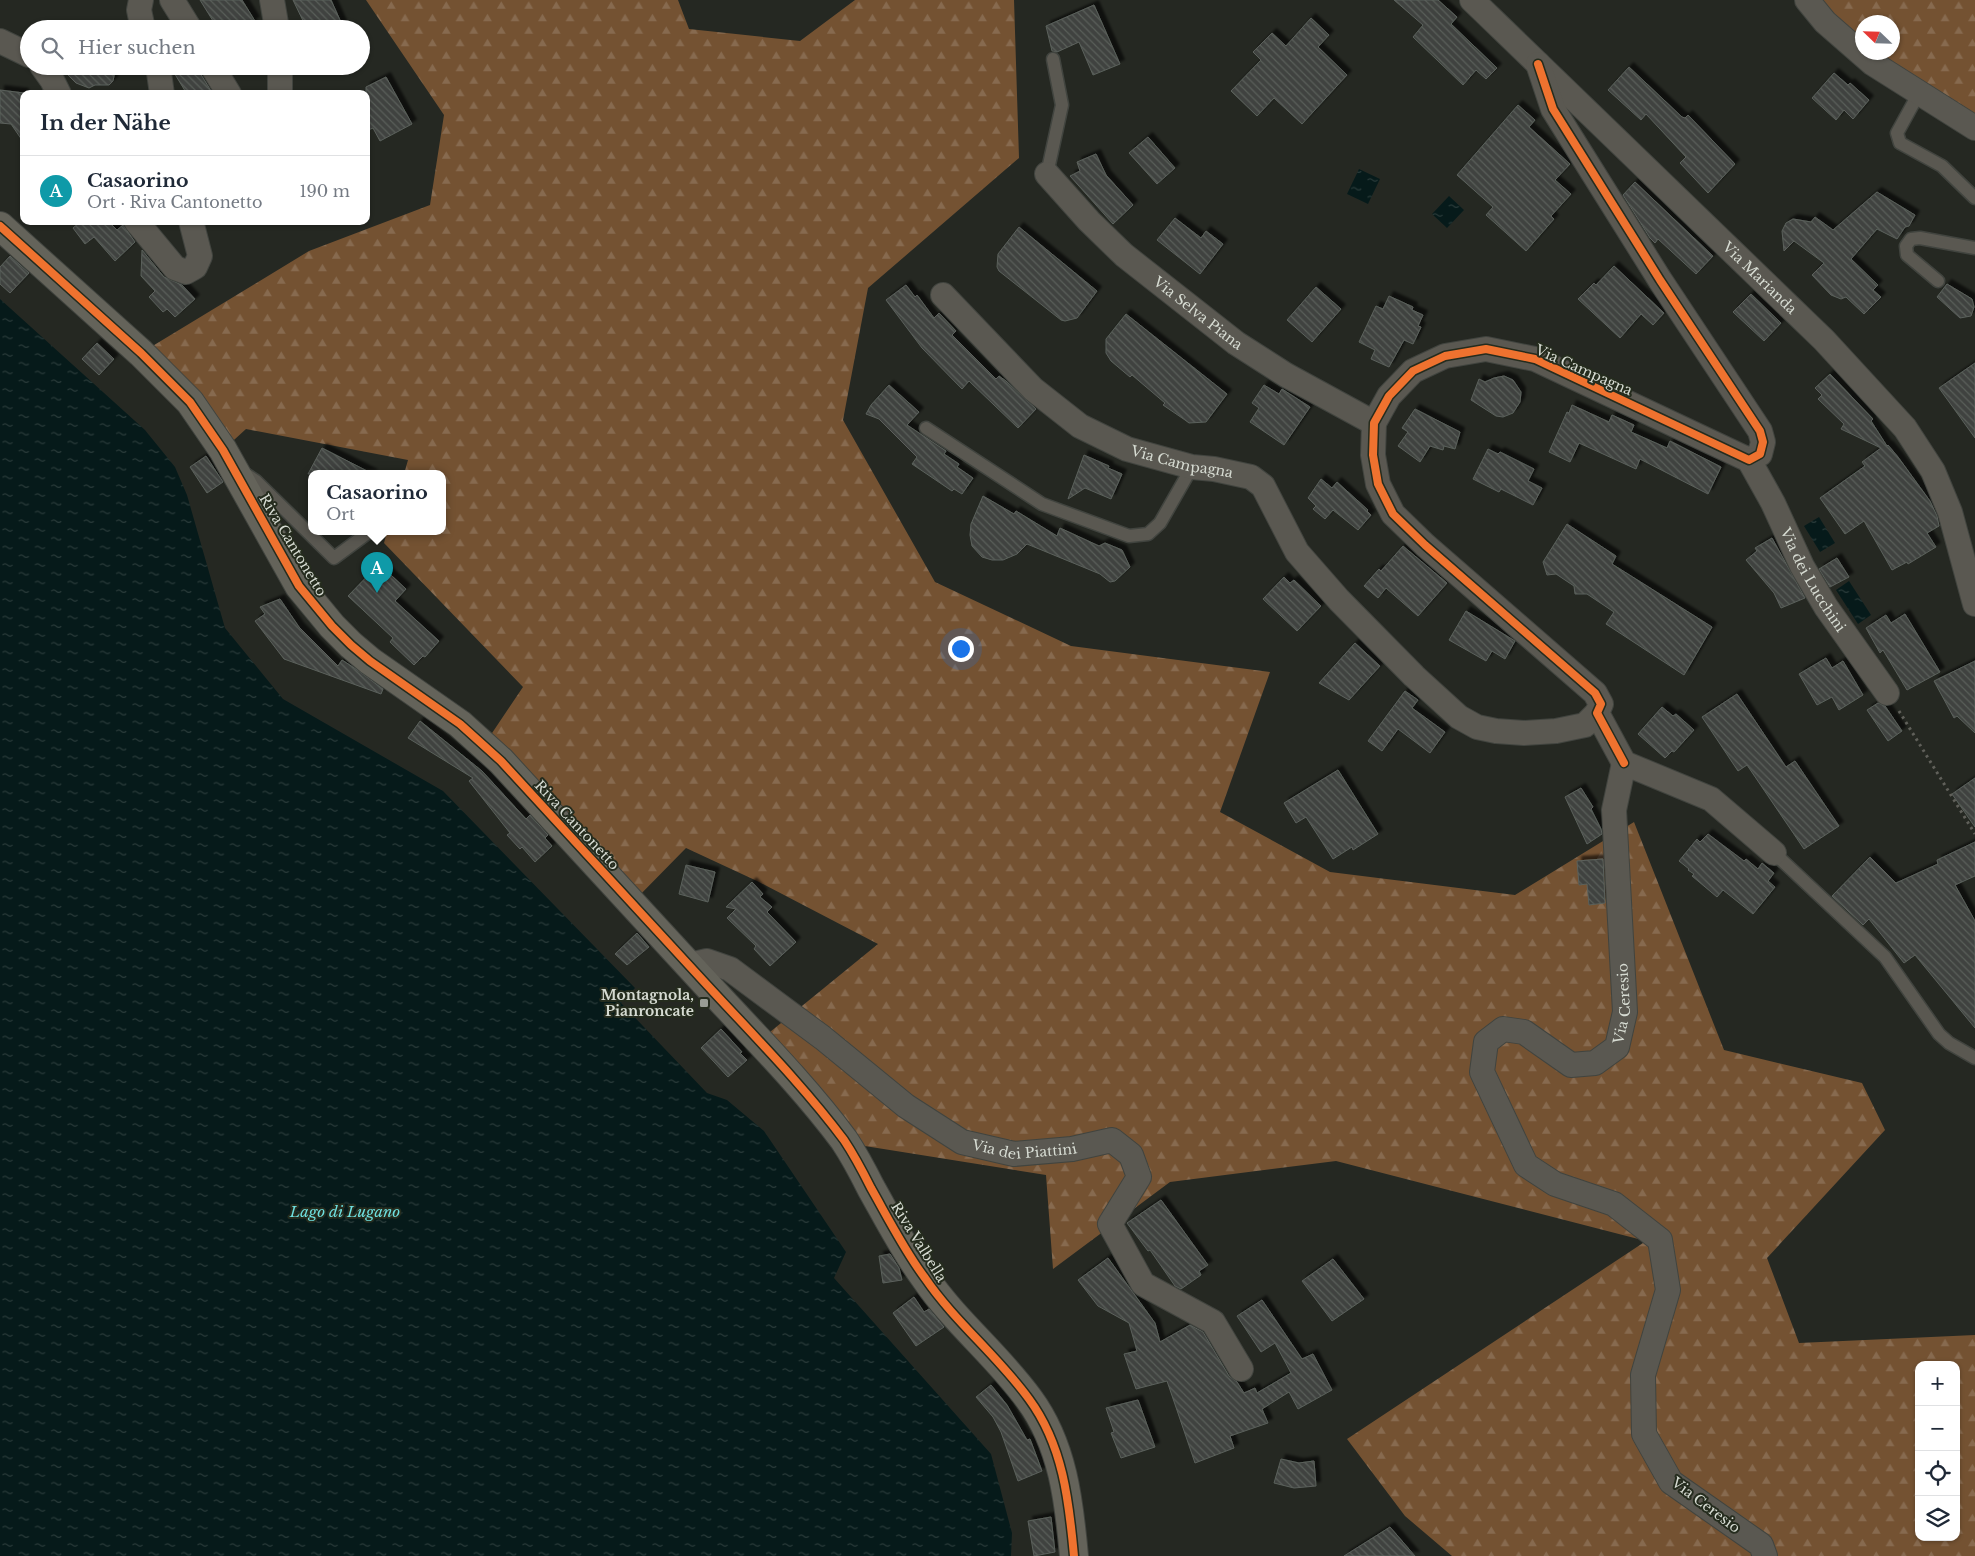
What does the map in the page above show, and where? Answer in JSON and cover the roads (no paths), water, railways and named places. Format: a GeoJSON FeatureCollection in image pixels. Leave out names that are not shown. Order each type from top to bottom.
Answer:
{"type":"FeatureCollection","features":[{"type":"Feature","properties":{"kind":"main road","name":"Riva Cantonetto"},"geometry":{"type":"LineString","coordinates":[[0,226],[142,353],[190,402],[230,464],[299,586],[332,626],[370,661],[440,709],[484,744],[690,966]]}},
{"type":"Feature","properties":{"kind":"main road","name":"Riva Valbella"},"geometry":{"type":"LineString","coordinates":[[690,966],[802,1088],[833,1126],[854,1156],[894,1230],[924,1278],[958,1321],[1014,1380],[1030,1401],[1044,1423],[1064,1474],[1074,1556]]}},
{"type":"Feature","properties":{"kind":"street"},"geometry":{"type":"LineString","coordinates":[[140,20],[141,0]]}},
{"type":"Feature","properties":{"kind":"street"},"geometry":{"type":"LineString","coordinates":[[172,0],[184,20]]}},
{"type":"Feature","properties":{"kind":"street"},"geometry":{"type":"LineString","coordinates":[[272,0],[276,20]]}},
{"type":"Feature","properties":{"kind":"street","name":"Via Marianda"},"geometry":{"type":"LineString","coordinates":[[1472,0],[1824,340],[1905,428],[1933,471],[1950,512],[1975,604]]}},
{"type":"Feature","properties":{"kind":"street"},"geometry":{"type":"LineString","coordinates":[[1807,0],[1825,22],[1872,63],[1975,128]]}},
{"type":"Feature","properties":{"kind":"street"},"geometry":{"type":"LineString","coordinates":[[0,41],[20,51]]}},
{"type":"Feature","properties":{"kind":"street"},"geometry":{"type":"LineString","coordinates":[[1538,64],[1553,109],[1660,280],[1760,431],[1763,442],[1760,454],[1749,460]]}},
{"type":"Feature","properties":{"kind":"street"},"geometry":{"type":"LineString","coordinates":[[48,75],[57,90]]}},
{"type":"Feature","properties":{"kind":"street"},"geometry":{"type":"LineString","coordinates":[[159,75],[161,90]]}},
{"type":"Feature","properties":{"kind":"street"},"geometry":{"type":"LineString","coordinates":[[217,75],[227,90]]}},
{"type":"Feature","properties":{"kind":"street"},"geometry":{"type":"LineString","coordinates":[[280,75],[280,90]]}},
{"type":"Feature","properties":{"kind":"street","name":"Via Selva Piana"},"geometry":{"type":"LineString","coordinates":[[1047,174],[1089,221],[1124,255],[1236,343],[1286,375],[1374,423]]}},
{"type":"Feature","properties":{"kind":"street"},"geometry":{"type":"LineString","coordinates":[[139,225],[175,268],[186,272],[195,267],[200,256],[192,225]]}},
{"type":"Feature","properties":{"kind":"street","name":"Via Campagna"},"geometry":{"type":"LineString","coordinates":[[943,295],[1033,389],[1080,426],[1127,450],[1192,467],[1214,469],[1251,478],[1263,486],[1297,552],[1339,600],[1414,676],[1459,717],[1477,727],[1496,731],[1524,733],[1556,731],[1585,725],[1597,713],[1600,704],[1595,693],[1425,545],[1393,514],[1378,484],[1373,455],[1374,423],[1389,396],[1413,371],[1445,356],[1486,350],[1535,359],[1749,460]]}},
{"type":"Feature","properties":{"kind":"street","name":"Via dei Lucchini"},"geometry":{"type":"LineString","coordinates":[[1749,460],[1773,503],[1807,574],[1826,607],[1887,693]]}},
{"type":"Feature","properties":{"kind":"street","name":"Via Campagna"},"geometry":{"type":"LineString","coordinates":[[1597,713],[1624,763]]}},
{"type":"Feature","properties":{"kind":"street"},"geometry":{"type":"LineString","coordinates":[[1624,763],[1711,798],[1774,853]]}},
{"type":"Feature","properties":{"kind":"street","name":"Via Ceresio"},"geometry":{"type":"LineString","coordinates":[[1624,763],[1614,810],[1625,1012],[1617,1047],[1595,1064],[1570,1065],[1524,1032],[1503,1029],[1486,1042],[1482,1072],[1526,1166],[1555,1184],[1614,1204],[1660,1240],[1668,1290],[1643,1375],[1644,1434],[1671,1482],[1761,1545],[1765,1556]]}},
{"type":"Feature","properties":{"kind":"street","name":"Via dei Piattini"},"geometry":{"type":"LineString","coordinates":[[690,966],[707,961],[730,969],[823,1038],[906,1106],[962,1142],[1014,1154],[1072,1149],[1112,1140],[1131,1155],[1139,1177],[1110,1224],[1143,1284],[1214,1322],[1242,1369]]}},
{"type":"Feature","properties":{"kind":"lane"},"geometry":{"type":"LineString","coordinates":[[1047,174],[1062,105],[1053,59]]}},
{"type":"Feature","properties":{"kind":"lane"},"geometry":{"type":"LineString","coordinates":[[1919,93],[1897,133],[1900,143],[1942,166],[1975,198]]}},
{"type":"Feature","properties":{"kind":"lane"},"geometry":{"type":"LineString","coordinates":[[1938,281],[1907,255],[1906,246],[1911,238],[1975,248]]}},
{"type":"Feature","properties":{"kind":"lane"},"geometry":{"type":"LineString","coordinates":[[926,428],[1042,504],[1129,536],[1148,534],[1160,523],[1192,467]]}},
{"type":"Feature","properties":{"kind":"lane"},"geometry":{"type":"LineString","coordinates":[[230,464],[256,480],[308,532]]}},
{"type":"Feature","properties":{"kind":"lane"},"geometry":{"type":"LineString","coordinates":[[311,535],[334,558],[365,535]]}},
{"type":"Feature","properties":{"kind":"lane"},"geometry":{"type":"LineString","coordinates":[[1774,853],[1886,957],[1939,1034],[1949,1043],[1975,1058]]}},
{"type":"Feature","properties":{"kind":"water"},"geometry":{"type":"Polygon","coordinates":[[[1359,169],[1380,179],[1368,204],[1347,194],[1359,169]]]}},
{"type":"Feature","properties":{"kind":"water"},"geometry":{"type":"Polygon","coordinates":[[[1449,196],[1464,210],[1447,228],[1432,214],[1449,196]]]}},
{"type":"Feature","properties":{"kind":"water","name":"Lago di Lugano"},"geometry":{"type":"Polygon","coordinates":[[[0,299],[145,430],[175,467],[187,495],[225,628],[283,699],[443,791],[635,988],[621,1003],[707,1093],[727,1100],[764,1131],[846,1252],[834,1278],[991,1454],[1012,1533],[1011,1556],[0,1556],[0,299]]]}},
{"type":"Feature","properties":{"kind":"water"},"geometry":{"type":"Polygon","coordinates":[[[1819,517],[1835,543],[1820,552],[1804,526],[1819,517]]]}},
{"type":"Feature","properties":{"kind":"water"},"geometry":{"type":"Polygon","coordinates":[[[1849,581],[1871,615],[1858,624],[1836,590],[1849,581]]]}},
{"type":"Feature","properties":{"kind":"place","name":"Casaorino"},"geometry":{"type":"Point","coordinates":[377,593]}},
{"type":"Feature","properties":{"kind":"place","name":"Montagnola, Pianroncate"},"geometry":{"type":"Point","coordinates":[704,1003]}}]}
